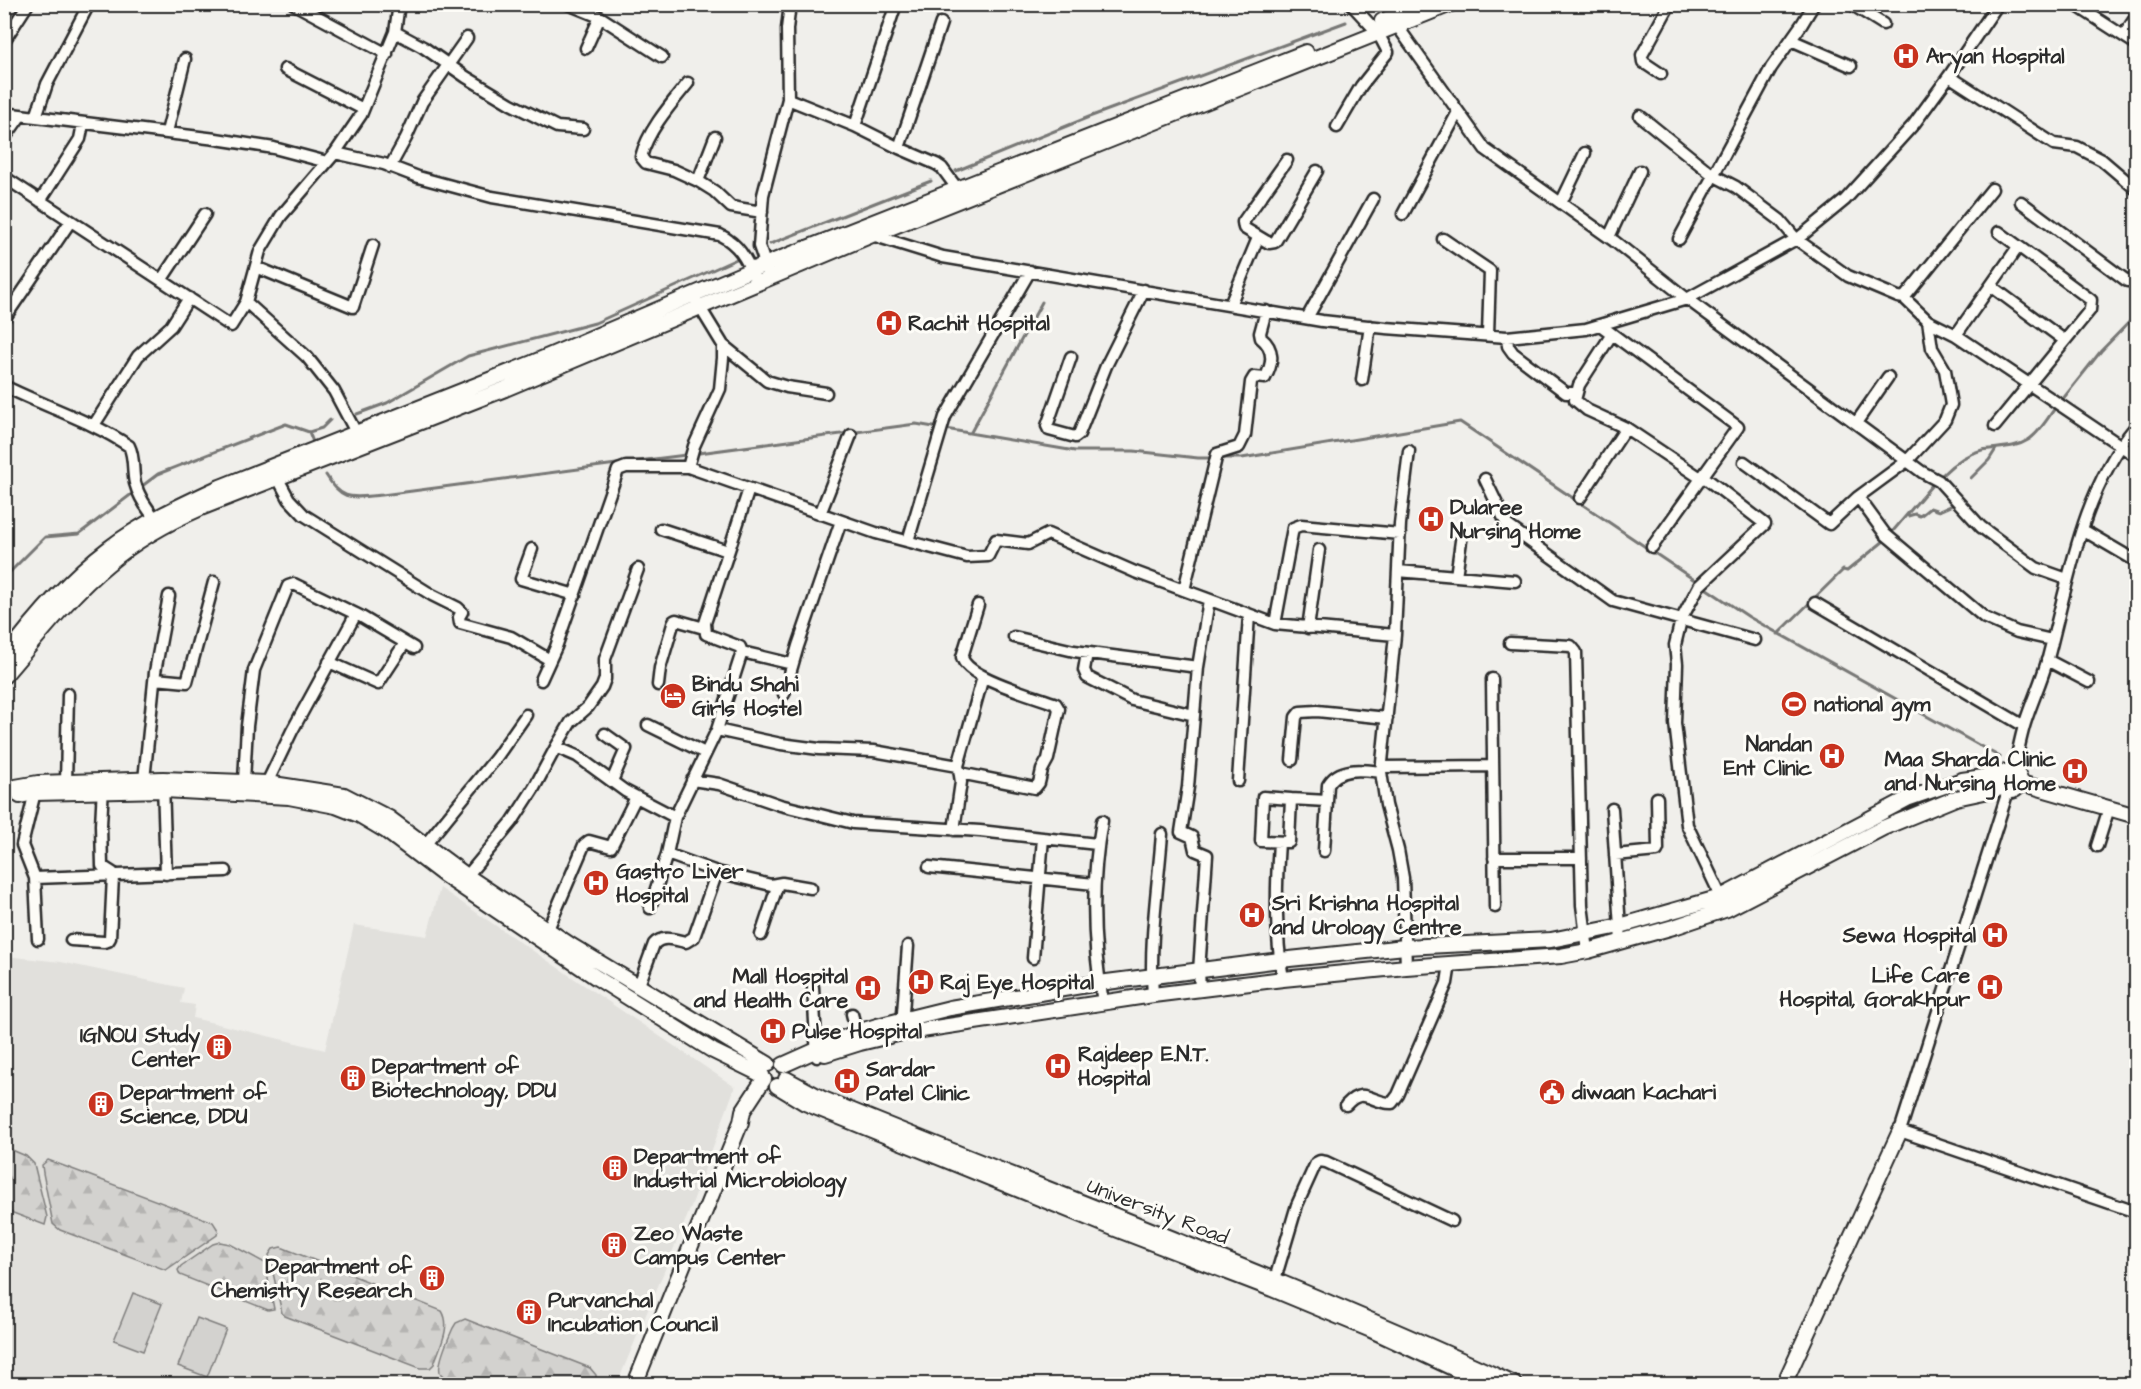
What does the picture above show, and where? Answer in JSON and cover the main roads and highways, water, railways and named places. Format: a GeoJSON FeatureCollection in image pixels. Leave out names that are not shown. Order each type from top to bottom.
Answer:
{"type":"FeatureCollection","features":[{"type":"Feature","properties":{"kind":"main road"},"geometry":{"type":"LineString","coordinates":[[1394,22],[1423,4]]}},
{"type":"Feature","properties":{"kind":"main road"},"geometry":{"type":"LineString","coordinates":[[4,659],[31,624],[92,562],[134,531],[203,507],[275,472],[359,438],[505,389],[754,277],[1375,29],[1451,4]]}},
{"type":"Feature","properties":{"kind":"main road"},"geometry":{"type":"LineString","coordinates":[[4,676],[52,619],[106,565],[159,523]]}},
{"type":"Feature","properties":{"kind":"main road"},"geometry":{"type":"LineString","coordinates":[[4,798],[36,788],[66,783],[103,785],[144,780],[289,797],[336,806],[359,815],[386,831],[444,875],[597,978],[713,1051],[775,1076]]}},
{"type":"Feature","properties":{"kind":"main road"},"geometry":{"type":"LineString","coordinates":[[4,789],[244,781],[344,795],[389,818],[467,876],[639,985],[775,1076]]}},
{"type":"Feature","properties":{"kind":"main road"},"geometry":{"type":"LineString","coordinates":[[902,1026],[1283,979],[1406,967],[1561,956],[1588,951],[1621,942],[1724,903],[1883,828],[1956,798],[2010,782],[2109,808],[2135,812]]}},
{"type":"Feature","properties":{"kind":"main road"},"geometry":{"type":"LineString","coordinates":[[635,1384],[741,1122],[775,1076],[817,1053],[950,1008],[1099,983],[1405,947],[1551,940],[1724,903]]}},
{"type":"Feature","properties":{"kind":"main road","name":"University Road"},"geometry":{"type":"LineString","coordinates":[[775,1076],[805,1103],[1113,1228],[1273,1284],[1420,1341],[1514,1384]]}},
{"type":"Feature","properties":{"kind":"main road"},"geometry":{"type":"LineString","coordinates":[[1784,1384],[1900,1131]]}},
{"type":"Feature","properties":{"kind":"main road","name":"University Road"},"geometry":{"type":"LineString","coordinates":[[1273,1284],[1487,1384]]}},
{"type":"Feature","properties":{"kind":"waterway"},"geometry":{"type":"LineString","coordinates":[[956,171],[1089,117],[1346,22]]}},
{"type":"Feature","properties":{"kind":"waterway"},"geometry":{"type":"LineString","coordinates":[[770,244],[931,181]]}},
{"type":"Feature","properties":{"kind":"waterway"},"geometry":{"type":"LineString","coordinates":[[357,414],[387,403],[468,356],[595,323],[741,257]]}},
{"type":"Feature","properties":{"kind":"waterway"},"geometry":{"type":"LineString","coordinates":[[971,432],[1042,302]]}},
{"type":"Feature","properties":{"kind":"waterway"},"geometry":{"type":"LineString","coordinates":[[2062,400],[2101,351],[2136,315]]}},
{"type":"Feature","properties":{"kind":"waterway"},"geometry":{"type":"LineString","coordinates":[[1942,475],[1955,463],[1971,454],[2023,443],[2040,430],[2056,407]]}},
{"type":"Feature","properties":{"kind":"waterway"},"geometry":{"type":"LineString","coordinates":[[309,432],[322,428],[330,420]]}},
{"type":"Feature","properties":{"kind":"waterway"},"geometry":{"type":"LineString","coordinates":[[699,453],[916,424],[1075,451],[1134,451],[1198,458],[1242,458],[1460,422],[1699,583]]}},
{"type":"Feature","properties":{"kind":"waterway"},"geometry":{"type":"LineString","coordinates":[[4,578],[45,537],[79,534],[158,474],[286,424],[309,432],[313,442]]}},
{"type":"Feature","properties":{"kind":"waterway"},"geometry":{"type":"LineString","coordinates":[[1971,478],[1989,460],[1996,449]]}},
{"type":"Feature","properties":{"kind":"waterway"},"geometry":{"type":"LineString","coordinates":[[630,462],[686,455]]}},
{"type":"Feature","properties":{"kind":"waterway"},"geometry":{"type":"LineString","coordinates":[[326,475],[332,484],[344,494],[363,497],[624,463]]}},
{"type":"Feature","properties":{"kind":"waterway"},"geometry":{"type":"LineString","coordinates":[[1893,531],[1932,485]]}},
{"type":"Feature","properties":{"kind":"waterway"},"geometry":{"type":"LineString","coordinates":[[1908,516],[1915,514],[1920,516],[1930,508],[1939,511],[1955,504]]}},
{"type":"Feature","properties":{"kind":"waterway"},"geometry":{"type":"LineString","coordinates":[[1778,634],[1843,570],[1847,571],[1884,541]]}},
{"type":"Feature","properties":{"kind":"waterway"},"geometry":{"type":"LineString","coordinates":[[1704,587],[1749,617],[2000,757]]}},
{"type":"Feature","properties":{"kind":"place","name":"Aryan Hospital"},"geometry":{"type":"Point","coordinates":[1906,56]}},
{"type":"Feature","properties":{"kind":"place","name":"Rachit Hospital"},"geometry":{"type":"Point","coordinates":[889,323]}},
{"type":"Feature","properties":{"kind":"place","name":"Dularee Nursing Home"},"geometry":{"type":"Point","coordinates":[1431,519]}},
{"type":"Feature","properties":{"kind":"place","name":"Bindu Shahi Girls Hostel"},"geometry":{"type":"Point","coordinates":[673,696]}},
{"type":"Feature","properties":{"kind":"place","name":"national gym"},"geometry":{"type":"Point","coordinates":[1794,704]}},
{"type":"Feature","properties":{"kind":"place","name":"Nandan Ent Clinic"},"geometry":{"type":"Point","coordinates":[1832,756]}},
{"type":"Feature","properties":{"kind":"place","name":"Maa Sharda Clinic and Nursing Home"},"geometry":{"type":"Point","coordinates":[2075,771]}},
{"type":"Feature","properties":{"kind":"place","name":"Gastro Liver Hospital"},"geometry":{"type":"Point","coordinates":[596,883]}},
{"type":"Feature","properties":{"kind":"place","name":"Sri Krishna Hospital and Urology Centre"},"geometry":{"type":"Point","coordinates":[1252,915]}},
{"type":"Feature","properties":{"kind":"place","name":"Sewa Hospital"},"geometry":{"type":"Point","coordinates":[1995,935]}},
{"type":"Feature","properties":{"kind":"place","name":"Raj Eye Hospital"},"geometry":{"type":"Point","coordinates":[921,982]}},
{"type":"Feature","properties":{"kind":"place","name":"Life Care Hospital, Gorakhpur"},"geometry":{"type":"Point","coordinates":[1990,987]}},
{"type":"Feature","properties":{"kind":"place","name":"Mall Hospital and Health Care"},"geometry":{"type":"Point","coordinates":[868,988]}},
{"type":"Feature","properties":{"kind":"place","name":"Pulse Hospital"},"geometry":{"type":"Point","coordinates":[773,1031]}},
{"type":"Feature","properties":{"kind":"place","name":"IGNOU Study Center"},"geometry":{"type":"Point","coordinates":[219,1047]}},
{"type":"Feature","properties":{"kind":"place","name":"Rajdeep E.N.T. Hospital"},"geometry":{"type":"Point","coordinates":[1058,1066]}},
{"type":"Feature","properties":{"kind":"place","name":"Department of Biotechnology, DDU"},"geometry":{"type":"Point","coordinates":[353,1078]}},
{"type":"Feature","properties":{"kind":"place","name":"Sardar Patel Clinic"},"geometry":{"type":"Point","coordinates":[847,1081]}},
{"type":"Feature","properties":{"kind":"place","name":"diwaan kachari"},"geometry":{"type":"Point","coordinates":[1552,1092]}},
{"type":"Feature","properties":{"kind":"place","name":"Department of Science, DDU"},"geometry":{"type":"Point","coordinates":[101,1104]}},
{"type":"Feature","properties":{"kind":"place","name":"Department of Industrial Microbiology"},"geometry":{"type":"Point","coordinates":[615,1168]}},
{"type":"Feature","properties":{"kind":"place","name":"Zeo Waste Campus Center"},"geometry":{"type":"Point","coordinates":[614,1245]}},
{"type":"Feature","properties":{"kind":"place","name":"Department of Chemistry Research"},"geometry":{"type":"Point","coordinates":[432,1278]}},
{"type":"Feature","properties":{"kind":"place","name":"Purvanchal Incubation Council"},"geometry":{"type":"Point","coordinates":[529,1312]}}]}
